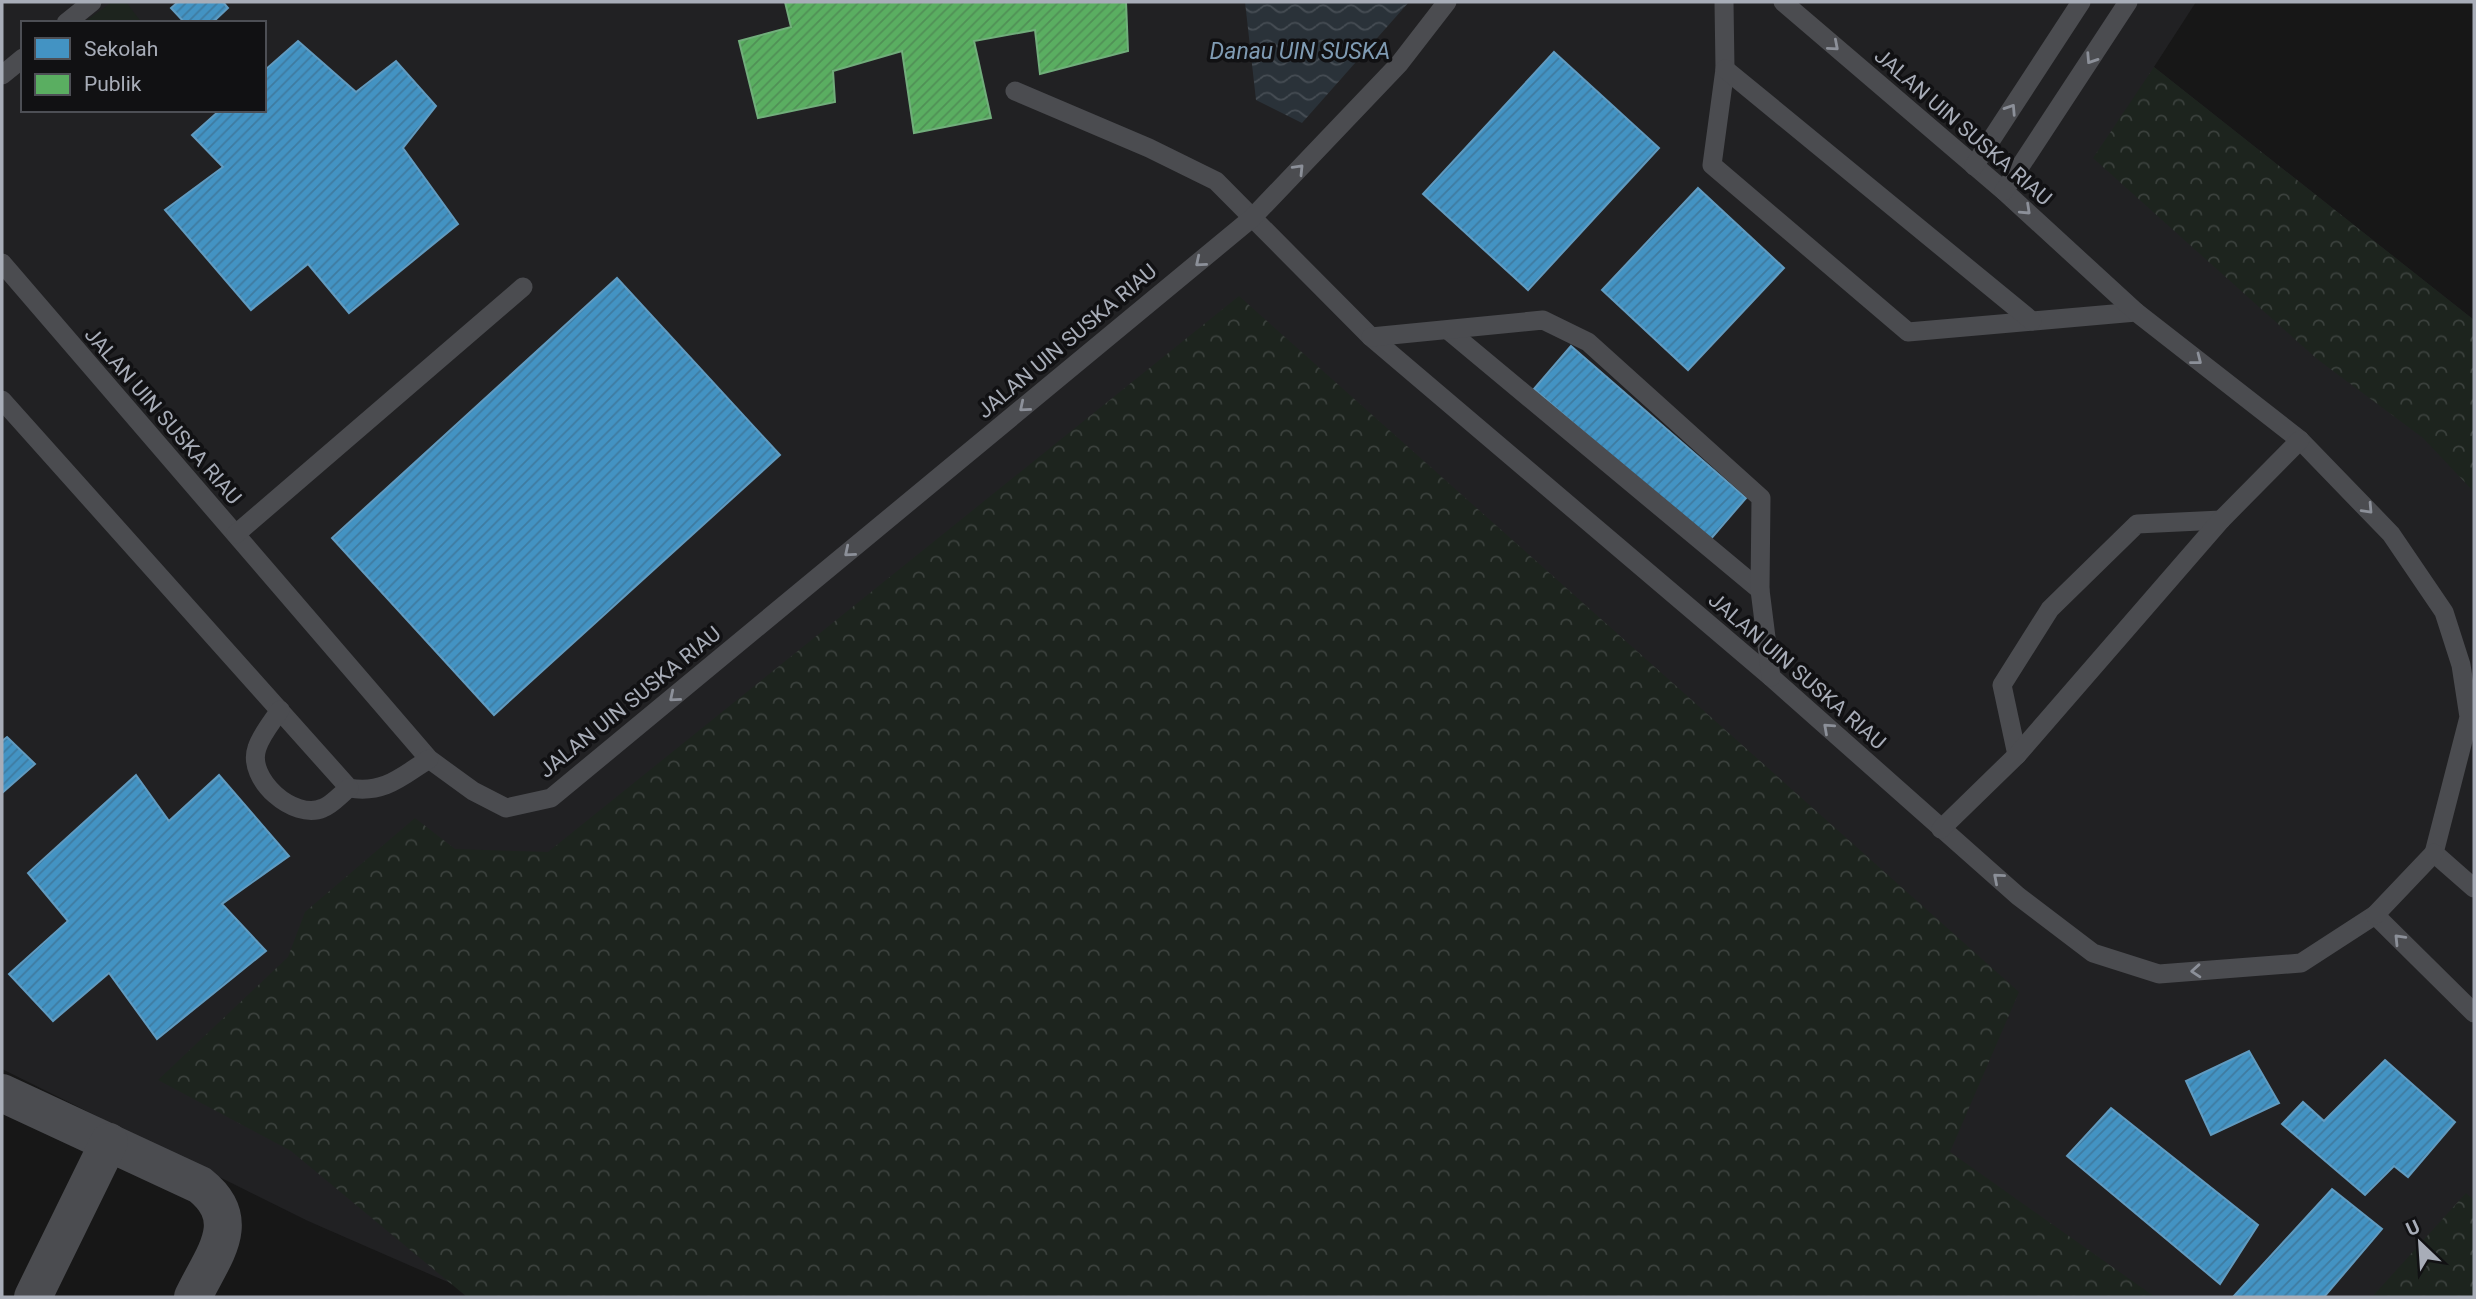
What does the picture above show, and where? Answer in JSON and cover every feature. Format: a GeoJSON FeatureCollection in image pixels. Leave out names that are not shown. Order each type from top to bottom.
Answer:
{"type":"FeatureCollection","features":[{"type":"Feature","properties":{"kind":"street"},"geometry":{"type":"LineString","coordinates":[[2,1093],[200,1185],[214,1196],[223,1215],[223,1236],[193,1297]]}},
{"type":"Feature","properties":{"kind":"street"},"geometry":{"type":"LineString","coordinates":[[33,1297],[109,1142]]}},
{"type":"Feature","properties":{"kind":"lane"},"geometry":{"type":"LineString","coordinates":[[68,21],[92,2]]}},
{"type":"Feature","properties":{"kind":"lane","name":"JALAN UIN SUSKA RIAU"},"geometry":{"type":"LineString","coordinates":[[2,263],[429,759],[472,791],[506,808],[551,798],[1252,218],[1399,64],[1447,2]]}},
{"type":"Feature","properties":{"kind":"lane"},"geometry":{"type":"LineString","coordinates":[[1724,2],[1725,69],[1712,165],[1908,332],[2136,312]]}},
{"type":"Feature","properties":{"kind":"lane","name":"JALAN UIN SUSKA RIAU"},"geometry":{"type":"LineString","coordinates":[[1252,218],[1371,337],[1771,677],[2018,896],[2093,953],[2159,974],[2301,963],[2375,915],[2434,853],[2469,717],[2461,665],[2444,612],[2390,534],[2300,440],[2136,312],[2004,191],[1783,2]]}},
{"type":"Feature","properties":{"kind":"lane"},"geometry":{"type":"LineString","coordinates":[[1974,166],[2081,2]]}},
{"type":"Feature","properties":{"kind":"lane"},"geometry":{"type":"LineString","coordinates":[[2004,191],[2128,2]]}},
{"type":"Feature","properties":{"kind":"lane"},"geometry":{"type":"LineString","coordinates":[[2,75],[21,60]]}},
{"type":"Feature","properties":{"kind":"lane"},"geometry":{"type":"LineString","coordinates":[[1725,69],[2032,321]]}},
{"type":"Feature","properties":{"kind":"lane"},"geometry":{"type":"LineString","coordinates":[[1015,92],[1149,148],[1216,181],[1252,218]]}},
{"type":"Feature","properties":{"kind":"lane"},"geometry":{"type":"LineString","coordinates":[[236,534],[523,287]]}},
{"type":"Feature","properties":{"kind":"lane"},"geometry":{"type":"LineString","coordinates":[[1371,337],[1543,320],[1588,342],[1761,498],[1760,590],[1771,677]]}},
{"type":"Feature","properties":{"kind":"lane"},"geometry":{"type":"LineString","coordinates":[[1449,331],[1760,590]]}},
{"type":"Feature","properties":{"kind":"lane"},"geometry":{"type":"LineString","coordinates":[[2,400],[349,788],[368,791],[388,785],[429,759]]}},
{"type":"Feature","properties":{"kind":"lane"},"geometry":{"type":"LineString","coordinates":[[1941,829],[2017,755],[2221,520],[2300,440]]}},
{"type":"Feature","properties":{"kind":"lane"},"geometry":{"type":"LineString","coordinates":[[2017,755],[2002,685],[2050,609],[2137,524],[2221,520]]}},
{"type":"Feature","properties":{"kind":"lane"},"geometry":{"type":"LineString","coordinates":[[280,710],[256,750],[258,774],[277,796],[296,810],[322,809],[349,788]]}},
{"type":"Feature","properties":{"kind":"lane"},"geometry":{"type":"LineString","coordinates":[[2434,853],[2474,888]]}},
{"type":"Feature","properties":{"kind":"lane"},"geometry":{"type":"LineString","coordinates":[[2375,915],[2474,1013]]}},
{"type":"Feature","properties":{"kind":"shaded area"},"geometry":{"type":"Polygon","coordinates":[[[2,2],[2196,2],[2154,67],[2474,320],[2474,1297],[482,1297],[308,1221],[2,1069],[2,2]]]}},
{"type":"Feature","properties":{"kind":"green space"},"geometry":{"type":"Polygon","coordinates":[[[112,2],[126,2],[140,21],[86,21],[112,2]]]}},
{"type":"Feature","properties":{"kind":"green space"},"geometry":{"type":"Polygon","coordinates":[[[2154,67],[2474,320],[2474,492],[2423,438],[2317,359],[2093,158],[2154,67]]]}},
{"type":"Feature","properties":{"kind":"green space"},"geometry":{"type":"Polygon","coordinates":[[[1239,296],[2019,992],[1950,1152],[2155,1297],[467,1297],[291,1151],[158,1080],[288,957],[305,912],[415,818],[455,849],[548,852],[1239,296]]]}},
{"type":"Feature","properties":{"kind":"green space"},"geometry":{"type":"Polygon","coordinates":[[[2466,1193],[2474,1200],[2474,1297],[2372,1297],[2466,1193]]]}},
{"type":"Feature","properties":{"kind":"water","name":"Danau UIN SUSKA"},"geometry":{"type":"Polygon","coordinates":[[[1245,2],[1409,2],[1302,123],[1256,100],[1245,2]]]}},
{"type":"Feature","properties":{"kind":"building: Sekolah"},"geometry":{"type":"Polygon","coordinates":[[[178,2],[223,2],[228,8],[214,21],[183,21],[171,8],[178,2]]]}},
{"type":"Feature","properties":{"kind":"building: Sekolah"},"geometry":{"type":"Polygon","coordinates":[[[298,41],[356,92],[396,61],[436,106],[403,148],[458,224],[349,313],[308,264],[251,310],[165,210],[223,167],[192,135],[218,112],[266,112],[266,69],[298,41]]]}},
{"type":"Feature","properties":{"kind":"building: Sekolah"},"geometry":{"type":"Polygon","coordinates":[[[1554,52],[1659,148],[1528,290],[1423,194],[1554,52]]]}},
{"type":"Feature","properties":{"kind":"building: Sekolah"},"geometry":{"type":"Polygon","coordinates":[[[1698,188],[1784,268],[1688,370],[1602,290],[1698,188]]]}},
{"type":"Feature","properties":{"kind":"building: Sekolah"},"geometry":{"type":"Polygon","coordinates":[[[617,278],[780,455],[494,715],[332,538],[617,278]]]}},
{"type":"Feature","properties":{"kind":"building: Sekolah"},"geometry":{"type":"Polygon","coordinates":[[[1571,346],[1746,498],[1709,541],[1534,389],[1571,346]]]}},
{"type":"Feature","properties":{"kind":"building: Sekolah"},"geometry":{"type":"Polygon","coordinates":[[[7,737],[35,764],[2,793],[2,741],[7,737]]]}},
{"type":"Feature","properties":{"kind":"building: Sekolah"},"geometry":{"type":"Polygon","coordinates":[[[136,775],[169,821],[219,775],[289,856],[222,904],[266,951],[157,1039],[109,973],[53,1021],[9,974],[68,921],[28,873],[136,775]]]}},
{"type":"Feature","properties":{"kind":"building: Sekolah"},"geometry":{"type":"Polygon","coordinates":[[[2249,1051],[2279,1103],[2211,1135],[2186,1081],[2249,1051]]]}},
{"type":"Feature","properties":{"kind":"building: Sekolah"},"geometry":{"type":"Polygon","coordinates":[[[2385,1060],[2455,1122],[2408,1177],[2394,1166],[2365,1195],[2282,1124],[2303,1102],[2324,1121],[2385,1060]]]}},
{"type":"Feature","properties":{"kind":"building: Sekolah"},"geometry":{"type":"Polygon","coordinates":[[[2111,1108],[2258,1225],[2220,1284],[2067,1156],[2111,1108]]]}},
{"type":"Feature","properties":{"kind":"building: Sekolah"},"geometry":{"type":"Polygon","coordinates":[[[2332,1189],[2382,1229],[2324,1297],[2233,1297],[2332,1189]]]}},
{"type":"Feature","properties":{"kind":"building: Publik"},"geometry":{"type":"Polygon","coordinates":[[[785,2],[1126,2],[1128,51],[1040,74],[1035,30],[974,41],[991,118],[914,133],[902,51],[833,71],[835,102],[758,118],[739,41],[791,27],[785,2]]]}}]}
